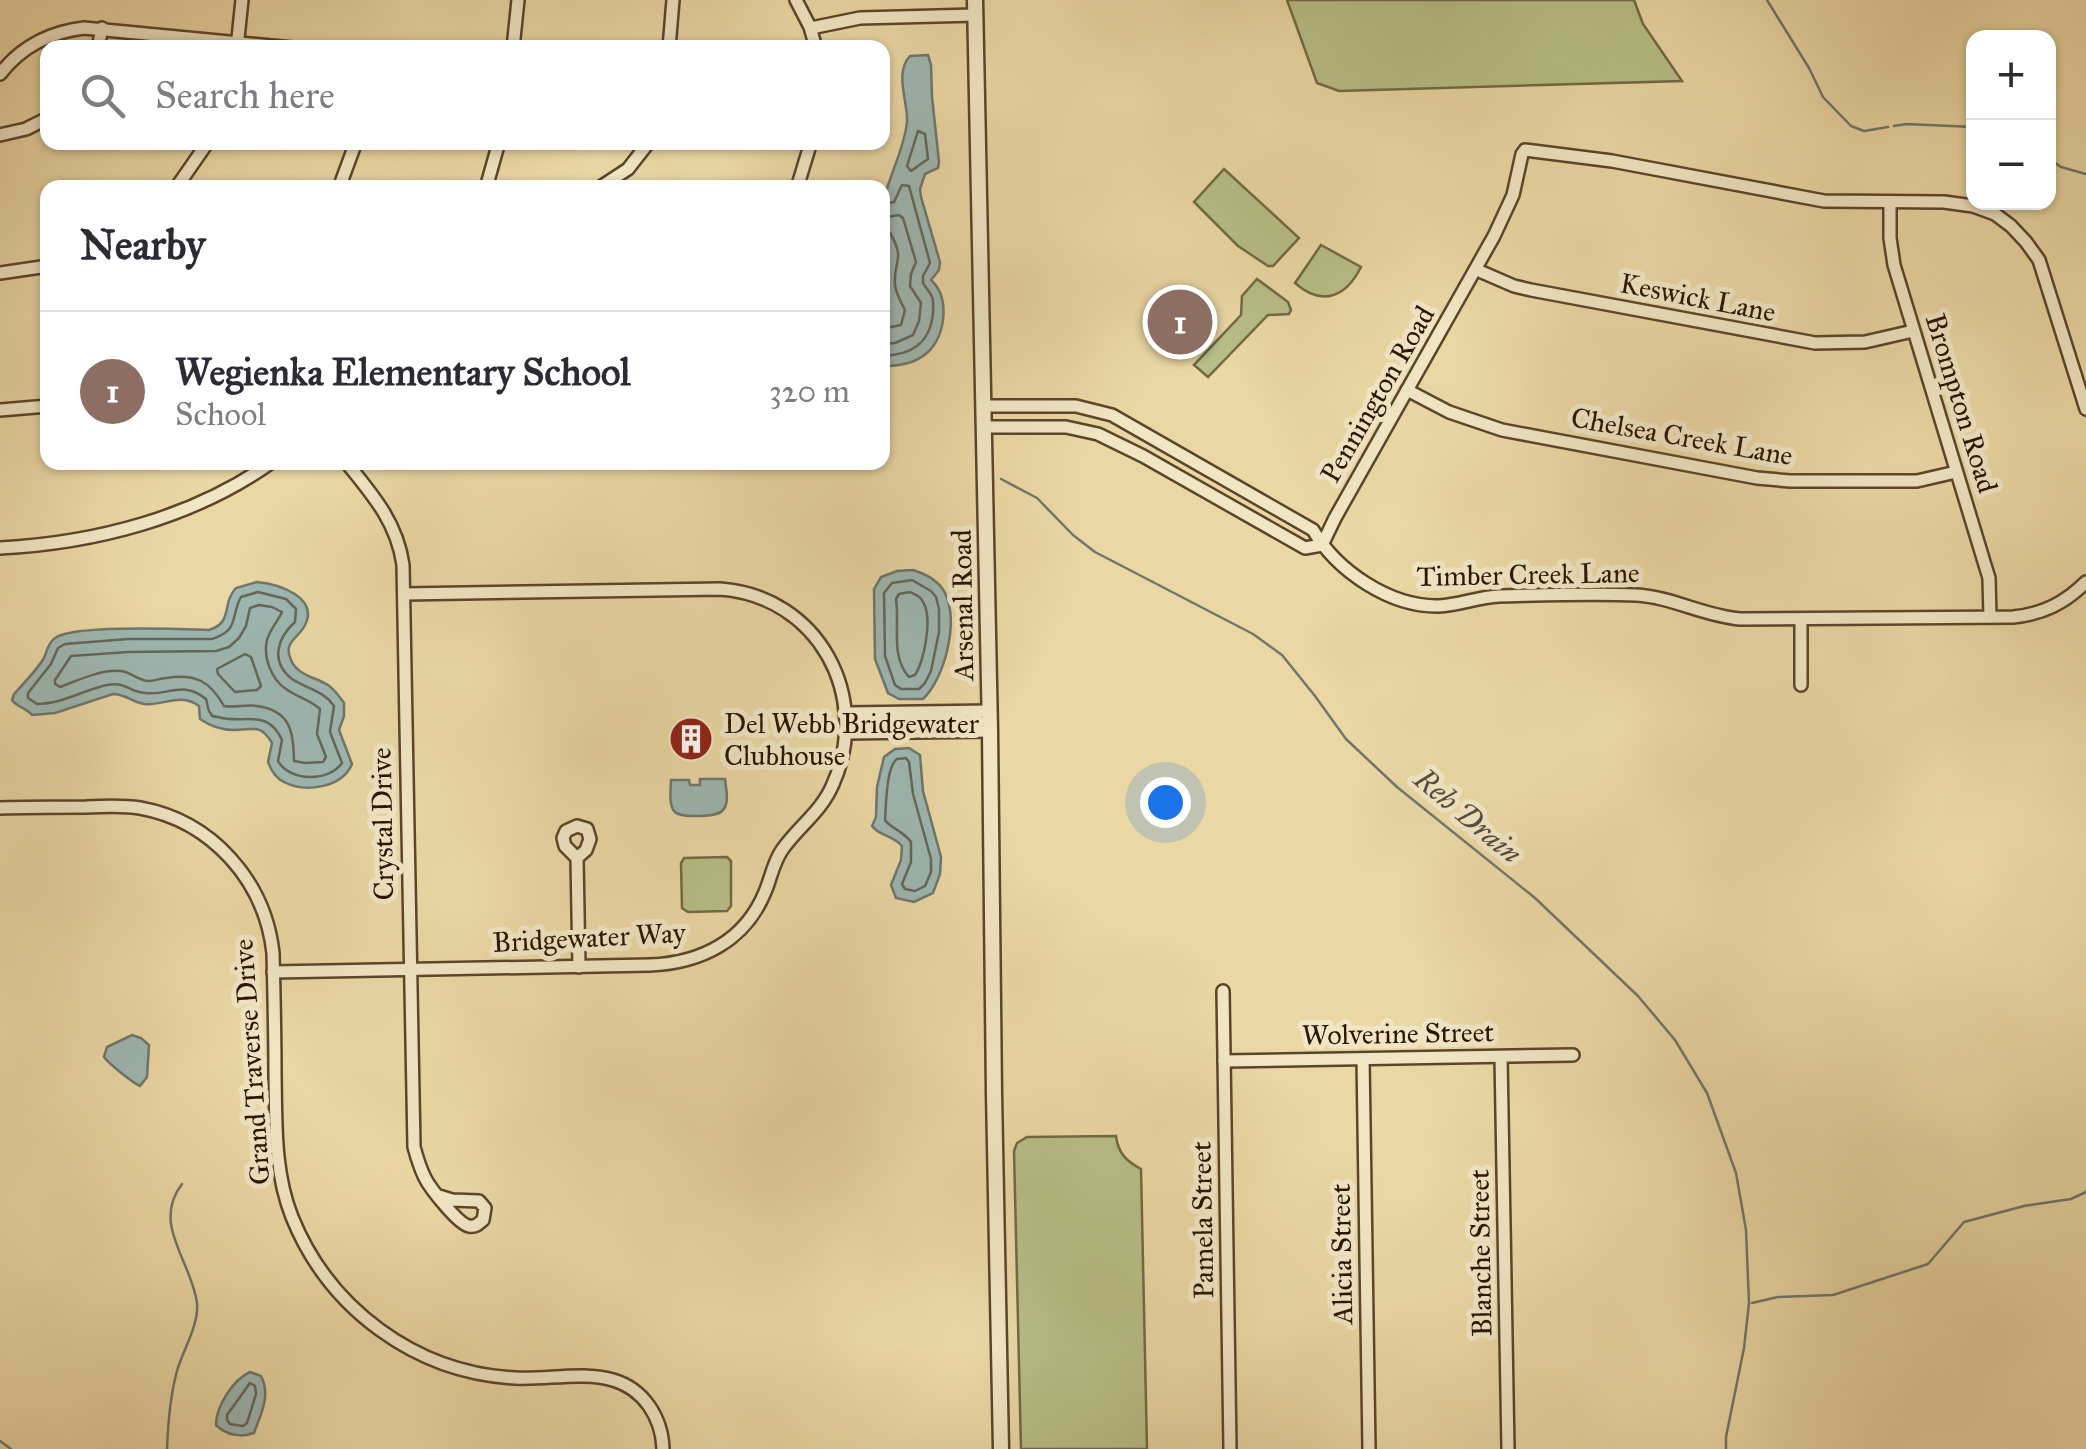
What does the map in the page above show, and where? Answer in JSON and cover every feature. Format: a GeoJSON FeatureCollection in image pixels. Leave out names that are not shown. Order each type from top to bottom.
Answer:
{"type":"FeatureCollection","features":[{"type":"Feature","properties":{"kind":"street"},"geometry":{"type":"LineString","coordinates":[[238,40],[242,0]]}},
{"type":"Feature","properties":{"kind":"street"},"geometry":{"type":"LineString","coordinates":[[514,40],[518,0]]}},
{"type":"Feature","properties":{"kind":"street"},"geometry":{"type":"LineString","coordinates":[[670,40],[673,0]]}},
{"type":"Feature","properties":{"kind":"street"},"geometry":{"type":"LineString","coordinates":[[796,0],[814,40]]}},
{"type":"Feature","properties":{"kind":"street"},"geometry":{"type":"LineString","coordinates":[[811,28],[860,18],[975,8]]}},
{"type":"Feature","properties":{"kind":"street","name":"Arsenal Road"},"geometry":{"type":"LineString","coordinates":[[975,8],[1002,1449]]}},
{"type":"Feature","properties":{"kind":"street"},"geometry":{"type":"LineString","coordinates":[[41,40],[72,29],[102,28],[197,40]]}},
{"type":"Feature","properties":{"kind":"street"},"geometry":{"type":"LineString","coordinates":[[100,40],[102,28]]}},
{"type":"Feature","properties":{"kind":"street"},"geometry":{"type":"LineString","coordinates":[[0,74],[22,51],[40,41]]}},
{"type":"Feature","properties":{"kind":"street"},"geometry":{"type":"LineString","coordinates":[[0,135],[40,122]]}},
{"type":"Feature","properties":{"kind":"street"},"geometry":{"type":"LineString","coordinates":[[182,180],[202,150]]}},
{"type":"Feature","properties":{"kind":"street"},"geometry":{"type":"LineString","coordinates":[[342,180],[353,150]]}},
{"type":"Feature","properties":{"kind":"street"},"geometry":{"type":"LineString","coordinates":[[492,180],[498,150]]}},
{"type":"Feature","properties":{"kind":"street"},"geometry":{"type":"LineString","coordinates":[[611,180],[628,169],[643,150]]}},
{"type":"Feature","properties":{"kind":"street"},"geometry":{"type":"LineString","coordinates":[[799,180],[808,150]]}},
{"type":"Feature","properties":{"kind":"street","name":"Pennington Road"},"geometry":{"type":"LineString","coordinates":[[1322,545],[1506,213],[1525,150],[1824,201],[1890,202]]}},
{"type":"Feature","properties":{"kind":"street"},"geometry":{"type":"LineString","coordinates":[[1890,202],[1973,206],[2002,219],[2019,234],[2033,250],[2043,271],[2086,409]]}},
{"type":"Feature","properties":{"kind":"street","name":"Brompton Road"},"geometry":{"type":"LineString","coordinates":[[1890,202],[1892,254],[1987,572],[1990,617]]}},
{"type":"Feature","properties":{"kind":"street"},"geometry":{"type":"LineString","coordinates":[[0,273],[40,267]]}},
{"type":"Feature","properties":{"kind":"street","name":"Keswick Lane"},"geometry":{"type":"LineString","coordinates":[[1476,270],[1531,290],[1803,342],[1852,344],[1913,331]]}},
{"type":"Feature","properties":{"kind":"street","name":"Chelsea Creek Lane"},"geometry":{"type":"LineString","coordinates":[[1407,390],[1450,412],[1502,430],[1757,478],[1790,482],[1900,482],[1956,472]]}},
{"type":"Feature","properties":{"kind":"street","name":"Timber Creek Lane"},"geometry":{"type":"LineString","coordinates":[[983,406],[1076,406],[1112,415],[1313,530],[1322,545],[1356,576],[1396,598],[1421,604],[1450,605],[1493,596],[1641,595],[1726,618],[1990,617],[2036,614],[2062,602],[2086,582]]}},
{"type":"Feature","properties":{"kind":"street"},"geometry":{"type":"LineString","coordinates":[[0,410],[40,407]]}},
{"type":"Feature","properties":{"kind":"street"},"geometry":{"type":"LineString","coordinates":[[983,427],[1075,428],[1105,437],[1305,548],[1322,545]]}},
{"type":"Feature","properties":{"kind":"street"},"geometry":{"type":"LineString","coordinates":[[1143,456],[1154,438]]}},
{"type":"Feature","properties":{"kind":"street"},"geometry":{"type":"LineString","coordinates":[[0,548],[86,538],[148,522],[221,492],[258,470]]}},
{"type":"Feature","properties":{"kind":"street","name":"Crystal Drive"},"geometry":{"type":"LineString","coordinates":[[352,470],[390,520],[401,551],[414,1147],[427,1182],[439,1196]]}},
{"type":"Feature","properties":{"kind":"street"},"geometry":{"type":"LineString","coordinates":[[1228,505],[1239,487]]}},
{"type":"Feature","properties":{"kind":"street","name":"Bridgewater Way"},"geometry":{"type":"LineString","coordinates":[[273,972],[672,964],[705,955],[746,924],[758,906],[780,853],[826,798],[841,763],[848,713],[836,672],[814,636],[790,613],[771,602],[720,589],[404,594]]}},
{"type":"Feature","properties":{"kind":"street"},"geometry":{"type":"LineString","coordinates":[[1801,619],[1802,685]]}},
{"type":"Feature","properties":{"kind":"street"},"geometry":{"type":"LineString","coordinates":[[848,713],[990,711]]}},
{"type":"Feature","properties":{"kind":"street"},"geometry":{"type":"LineString","coordinates":[[847,733],[990,731]]}},
{"type":"Feature","properties":{"kind":"street","name":"Grand Traverse Drive"},"geometry":{"type":"LineString","coordinates":[[0,808],[131,806],[173,817],[205,834],[238,866],[256,895],[270,930],[277,1150],[282,1185],[308,1250],[336,1289],[379,1330],[406,1347],[451,1366],[509,1378],[598,1377],[622,1383],[645,1400],[654,1413],[663,1449]]}},
{"type":"Feature","properties":{"kind":"street"},"geometry":{"type":"LineString","coordinates":[[577,858],[579,967]]}},
{"type":"Feature","properties":{"kind":"street","name":"Pamela Street"},"geometry":{"type":"LineString","coordinates":[[1223,991],[1230,1449]]}},
{"type":"Feature","properties":{"kind":"street","name":"Wolverine Street"},"geometry":{"type":"LineString","coordinates":[[1224,1061],[1573,1055]]}},
{"type":"Feature","properties":{"kind":"street","name":"Blanche Street"},"geometry":{"type":"LineString","coordinates":[[1501,1056],[1508,1449]]}},
{"type":"Feature","properties":{"kind":"street","name":"Alicia Street"},"geometry":{"type":"LineString","coordinates":[[1363,1059],[1370,1449]]}},
{"type":"Feature","properties":{"kind":"green space"},"geometry":{"type":"Polygon","coordinates":[[[1287,0],[1634,0],[1643,24],[1682,81],[1339,91],[1317,83],[1287,0]]]}},
{"type":"Feature","properties":{"kind":"green space"},"geometry":{"type":"Polygon","coordinates":[[[1224,169],[1299,238],[1273,266],[1238,246],[1194,202],[1224,169]]]}},
{"type":"Feature","properties":{"kind":"green space"},"geometry":{"type":"Polygon","coordinates":[[[1321,245],[1361,267],[1348,286],[1332,295],[1315,295],[1295,283],[1321,245]]]}},
{"type":"Feature","properties":{"kind":"green space"},"geometry":{"type":"Polygon","coordinates":[[[1257,279],[1288,302],[1289,314],[1268,315],[1208,377],[1194,365],[1241,315],[1242,296],[1257,279]]]}},
{"type":"Feature","properties":{"kind":"green space"},"geometry":{"type":"Polygon","coordinates":[[[727,857],[731,861],[731,906],[727,911],[688,912],[682,908],[684,858],[727,857]]]}},
{"type":"Feature","properties":{"kind":"green space"},"geometry":{"type":"Polygon","coordinates":[[[1116,1136],[1124,1156],[1141,1169],[1147,1449],[1021,1449],[1014,1151],[1017,1143],[1027,1137],[1116,1136]]]}},
{"type":"Feature","properties":{"kind":"water"},"geometry":{"type":"Polygon","coordinates":[[[928,55],[931,65],[939,162],[938,168],[925,174],[920,189],[940,262],[931,280],[941,296],[943,316],[939,336],[928,352],[907,364],[890,366],[890,180],[907,122],[903,71],[910,56],[928,55]]]}},
{"type":"Feature","properties":{"kind":"water"},"geometry":{"type":"Polygon","coordinates":[[[913,570],[932,578],[945,593],[950,634],[943,664],[931,690],[923,699],[899,699],[888,693],[875,659],[874,589],[881,577],[913,570]]]}},
{"type":"Feature","properties":{"kind":"water"},"geometry":{"type":"Polygon","coordinates":[[[257,582],[286,589],[302,600],[308,617],[290,645],[291,660],[302,672],[330,687],[344,703],[339,730],[352,764],[332,783],[302,787],[281,780],[268,762],[272,743],[264,733],[212,726],[200,719],[199,706],[185,700],[144,704],[113,694],[55,713],[32,715],[12,700],[55,638],[105,629],[209,630],[222,622],[236,588],[257,582]]]}},
{"type":"Feature","properties":{"kind":"water"},"geometry":{"type":"Polygon","coordinates":[[[909,748],[920,755],[923,791],[941,857],[933,893],[914,902],[896,898],[891,885],[902,846],[872,826],[884,757],[895,749],[909,748]]]}},
{"type":"Feature","properties":{"kind":"water"},"geometry":{"type":"Polygon","coordinates":[[[700,779],[725,779],[724,808],[706,816],[675,812],[671,780],[689,780],[690,785],[700,785],[700,779]]]}},
{"type":"Feature","properties":{"kind":"water"},"geometry":{"type":"Polygon","coordinates":[[[132,1035],[149,1045],[147,1077],[140,1086],[104,1057],[107,1047],[132,1035]]]}},
{"type":"Feature","properties":{"kind":"water"},"geometry":{"type":"Polygon","coordinates":[[[250,1372],[261,1376],[264,1383],[262,1412],[254,1433],[229,1433],[216,1425],[219,1410],[232,1387],[250,1372]]]}},
{"type":"Feature","properties":{"kind":"waterway"},"geometry":{"type":"LineString","coordinates":[[1767,0],[1823,97],[1851,126],[1864,131],[1888,127]]}},
{"type":"Feature","properties":{"kind":"waterway"},"geometry":{"type":"LineString","coordinates":[[1894,126],[1966,127]]}},
{"type":"Feature","properties":{"kind":"waterway"},"geometry":{"type":"LineString","coordinates":[[2056,164],[2086,174]]}},
{"type":"Feature","properties":{"kind":"waterway","name":"Reh Drain"},"geometry":{"type":"LineString","coordinates":[[1001,479],[1037,498],[1095,552],[1253,634],[1282,655],[1346,739],[1397,787],[1535,898],[1638,996],[1675,1040],[1707,1093],[1736,1173],[1746,1230],[1749,1303],[1726,1449]]}},
{"type":"Feature","properties":{"kind":"waterway"},"geometry":{"type":"LineString","coordinates":[[167,1449],[175,1380],[197,1311],[194,1288],[172,1228],[174,1199],[182,1184]]}},
{"type":"Feature","properties":{"kind":"waterway"},"geometry":{"type":"LineString","coordinates":[[1752,1303],[1778,1297],[1833,1295],[1928,1264],[1964,1222],[2024,1206],[2071,1199],[2086,1192]]}},
{"type":"Feature","properties":{"kind":"waterway"},"geometry":{"type":"LineString","coordinates":[[0,1441],[11,1449]]}},
{"type":"Feature","properties":{"kind":"place","name":"Wegienka Elementary School"},"geometry":{"type":"Point","coordinates":[1180,322]}},
{"type":"Feature","properties":{"kind":"place","name":"Del Webb Bridgewater Clubhouse"},"geometry":{"type":"Point","coordinates":[691,739]}}]}
